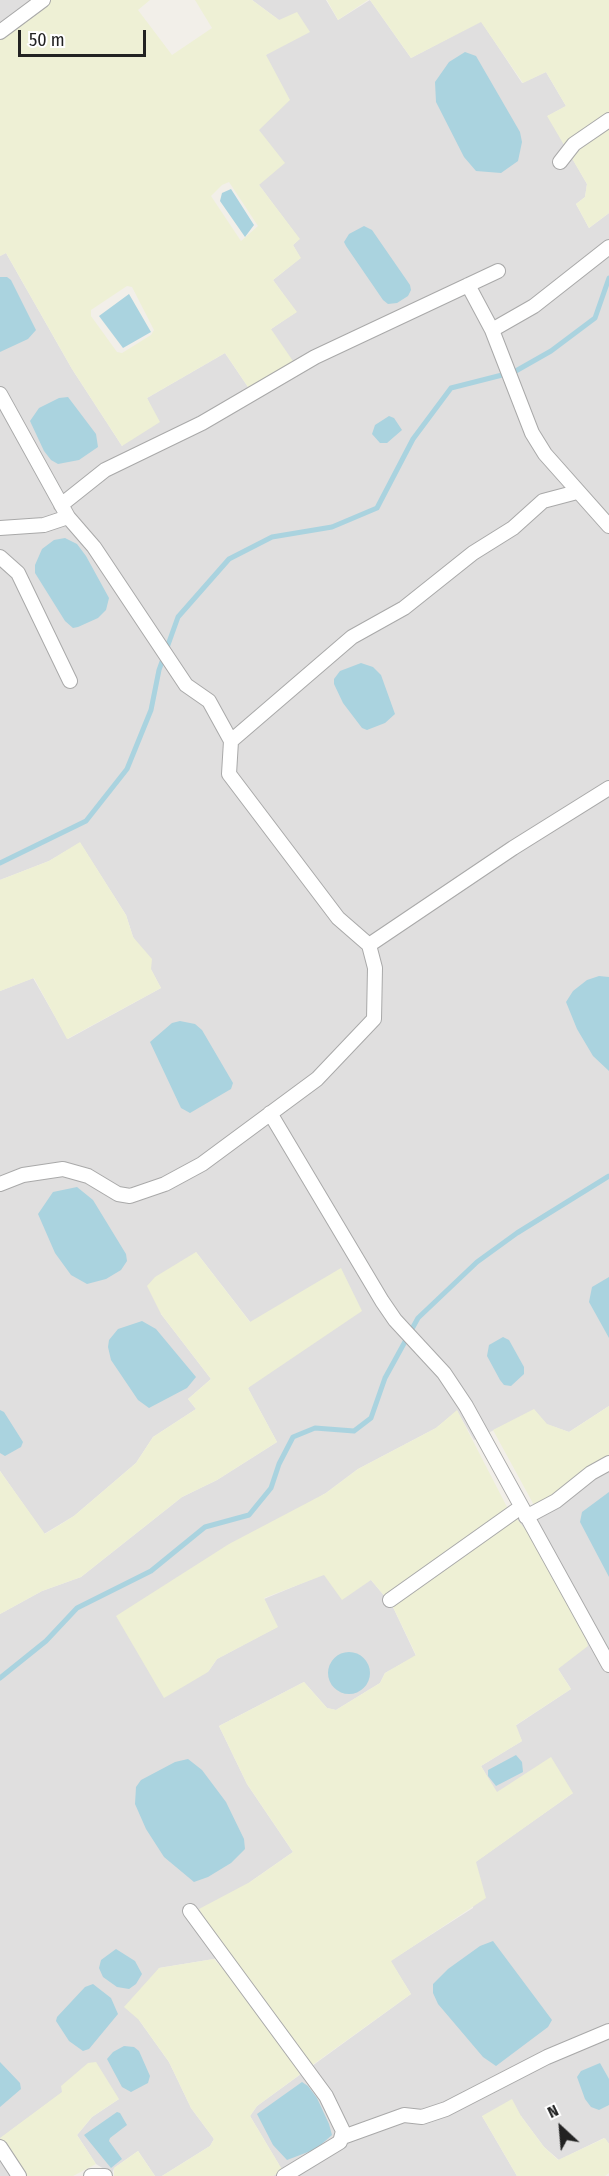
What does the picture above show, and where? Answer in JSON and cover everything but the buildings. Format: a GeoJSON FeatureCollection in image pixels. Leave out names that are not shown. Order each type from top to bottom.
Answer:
{"type":"FeatureCollection","features":[{"type":"Feature","properties":{"kind":"street"},"geometry":{"type":"LineString","coordinates":[[0,32],[43,0]]}},
{"type":"Feature","properties":{"kind":"street"},"geometry":{"type":"LineString","coordinates":[[560,162],[574,144],[609,120]]}},
{"type":"Feature","properties":{"kind":"street"},"geometry":{"type":"LineString","coordinates":[[492,330],[534,306],[609,247]]}},
{"type":"Feature","properties":{"kind":"street"},"geometry":{"type":"LineString","coordinates":[[0,528],[44,525],[64,511],[105,470],[202,423],[315,357],[498,271]]}},
{"type":"Feature","properties":{"kind":"street"},"geometry":{"type":"LineString","coordinates":[[468,285],[492,330],[532,433],[550,461],[609,526]]}},
{"type":"Feature","properties":{"kind":"street"},"geometry":{"type":"LineString","coordinates":[[0,394],[64,511],[94,547],[186,685],[209,701],[231,741],[229,774],[338,918],[369,945],[375,968],[374,1019],[317,1079],[202,1164],[165,1184],[130,1196],[118,1194],[88,1176],[63,1169],[23,1175],[0,1184]]}},
{"type":"Feature","properties":{"kind":"street"},"geometry":{"type":"LineString","coordinates":[[231,741],[352,637],[404,608],[473,553],[513,528],[543,501],[577,492]]}},
{"type":"Feature","properties":{"kind":"street"},"geometry":{"type":"LineString","coordinates":[[0,557],[18,573],[70,681]]}},
{"type":"Feature","properties":{"kind":"street"},"geometry":{"type":"LineString","coordinates":[[369,945],[609,788]]}},
{"type":"Feature","properties":{"kind":"street"},"geometry":{"type":"LineString","coordinates":[[270,1113],[395,1320],[444,1373],[466,1406],[566,1583],[609,1665]]}},
{"type":"Feature","properties":{"kind":"street"},"geometry":{"type":"LineString","coordinates":[[390,1600],[524,1512],[556,1501],[591,1473],[609,1463]]}},
{"type":"Feature","properties":{"kind":"street"},"geometry":{"type":"LineString","coordinates":[[190,1911],[326,2096],[343,2131],[343,2137]]}},
{"type":"Feature","properties":{"kind":"street"},"geometry":{"type":"LineString","coordinates":[[284,2176],[329,2151],[343,2137],[404,2115],[422,2117],[446,2109],[547,2057],[609,2031]]}},
{"type":"Feature","properties":{"kind":"street"},"geometry":{"type":"LineString","coordinates":[[0,2147],[19,2176]]}},
{"type":"Feature","properties":{"kind":"street"},"geometry":{"type":"LineString","coordinates":[[91,2176],[105,2176]]}},
{"type":"Feature","properties":{"kind":"shaded area"},"geometry":{"type":"Polygon","coordinates":[[[0,0],[50,0],[0,37],[0,0]]]}},
{"type":"Feature","properties":{"kind":"shaded area"},"geometry":{"type":"Polygon","coordinates":[[[252,0],[326,0],[338,20],[370,0],[411,58],[481,21],[522,83],[546,72],[566,106],[548,116],[587,184],[585,197],[576,204],[589,228],[609,213],[609,1406],[569,1432],[546,1424],[534,1410],[474,1440],[457,1411],[436,1428],[358,1469],[326,1493],[292,1513],[208,1672],[217,1659],[277,1627],[264,1599],[324,1574],[371,1580],[392,1605],[416,1656],[385,1673],[380,1683],[336,1710],[327,1708],[304,1682],[219,1726],[247,1784],[293,1852],[250,1882],[225,1951],[214,1959],[159,1968],[139,2020],[169,2062],[191,2108],[214,2139],[210,2146],[162,2176],[155,2176],[138,2151],[114,2168],[112,2174],[96,2164],[77,2135],[92,2117],[119,2099],[63,2092],[1,2138],[27,2176],[0,2176],[0,1614],[42,1591],[81,1577],[182,1497],[217,1480],[277,1442],[248,1389],[292,1300],[251,1323],[196,1252],[161,1314],[211,1379],[188,1399],[196,1409],[153,1437],[136,1463],[74,1516],[44,1534],[0,1471],[0,991],[33,978],[68,1039],[161,988],[133,937],[126,915],[80,843],[49,861],[0,880],[0,256],[6,253],[72,369],[122,446],[151,408],[147,398],[225,353],[250,390],[271,329],[296,312],[273,280],[300,258],[293,245],[299,239],[259,185],[259,130],[266,55],[279,20],[252,0]]]}},
{"type":"Feature","properties":{"kind":"shaded area"},"geometry":{"type":"Polygon","coordinates":[[[609,1457],[609,2144],[604,2138],[559,2160],[544,2147],[521,2116],[482,2116],[517,2176],[273,2176],[282,2170],[250,2116],[257,2106],[411,1994],[390,1961],[473,1908],[475,1862],[573,1793],[496,1793],[481,1766],[522,1741],[515,1726],[571,1689],[558,1669],[581,1621],[517,1519],[609,1457]]]}},
{"type":"Feature","properties":{"kind":"green space"},"geometry":{"type":"Polygon","coordinates":[[[50,0],[150,0],[138,10],[172,55],[212,28],[195,0],[252,0],[279,20],[297,12],[310,32],[266,55],[290,100],[259,130],[285,163],[259,185],[300,239],[293,245],[301,258],[273,280],[297,312],[271,329],[295,364],[250,390],[225,353],[147,398],[160,422],[122,446],[72,369],[6,253],[0,256],[0,37],[50,0]],[[229,182],[222,185],[211,196],[241,241],[258,226],[229,182]],[[127,286],[91,310],[91,316],[117,352],[122,353],[151,335],[154,330],[132,287],[127,286]]]}},
{"type":"Feature","properties":{"kind":"green space"},"geometry":{"type":"Polygon","coordinates":[[[327,0],[368,0],[338,20],[327,0]]]}},
{"type":"Feature","properties":{"kind":"green space"},"geometry":{"type":"Polygon","coordinates":[[[370,0],[609,0],[609,213],[589,228],[576,204],[585,197],[587,184],[547,116],[566,106],[546,72],[523,83],[481,22],[411,58],[370,0]]]}},
{"type":"Feature","properties":{"kind":"green space"},"geometry":{"type":"Polygon","coordinates":[[[80,842],[126,915],[133,937],[152,959],[151,969],[161,988],[67,1039],[34,978],[0,991],[0,880],[49,861],[80,842]]]}},
{"type":"Feature","properties":{"kind":"green space"},"geometry":{"type":"Polygon","coordinates":[[[196,1252],[250,1322],[341,1268],[362,1311],[248,1388],[277,1442],[217,1480],[182,1497],[81,1577],[42,1591],[0,1614],[0,1471],[45,1534],[74,1516],[136,1463],[153,1437],[196,1409],[188,1399],[211,1379],[161,1314],[147,1286],[155,1277],[196,1252]]]}},
{"type":"Feature","properties":{"kind":"green space"},"geometry":{"type":"Polygon","coordinates":[[[609,1406],[609,1457],[535,1507],[493,1430],[534,1409],[547,1424],[569,1432],[609,1406]]]}},
{"type":"Feature","properties":{"kind":"green space"},"geometry":{"type":"Polygon","coordinates":[[[457,1410],[507,1507],[526,1530],[581,1621],[588,1646],[558,1669],[571,1689],[516,1725],[522,1741],[481,1766],[497,1792],[551,1757],[573,1793],[476,1862],[486,1898],[391,1961],[411,1994],[311,2066],[225,1951],[199,1909],[250,1882],[293,1852],[247,1784],[219,1726],[304,1682],[327,1708],[336,1710],[380,1683],[385,1673],[416,1655],[392,1605],[371,1580],[342,1600],[324,1575],[264,1598],[278,1627],[217,1659],[208,1672],[164,1698],[116,1616],[229,1544],[326,1493],[358,1469],[436,1428],[457,1410]]]}},
{"type":"Feature","properties":{"kind":"green space"},"geometry":{"type":"Polygon","coordinates":[[[214,1959],[239,1986],[302,2073],[257,2106],[250,2116],[283,2171],[273,2176],[162,2176],[210,2146],[214,2139],[191,2108],[169,2062],[139,2020],[124,2007],[159,1968],[214,1959]]]}},
{"type":"Feature","properties":{"kind":"green space"},"geometry":{"type":"Polygon","coordinates":[[[96,2062],[119,2099],[92,2117],[77,2135],[96,2164],[73,2176],[27,2176],[0,2138],[62,2092],[61,2086],[88,2063],[96,2062]]]}},
{"type":"Feature","properties":{"kind":"green space"},"geometry":{"type":"Polygon","coordinates":[[[512,2099],[521,2116],[544,2147],[558,2160],[605,2138],[609,2144],[609,2173],[605,2176],[517,2176],[482,2116],[512,2099]]]}},
{"type":"Feature","properties":{"kind":"green space"},"geometry":{"type":"Polygon","coordinates":[[[138,2151],[155,2176],[114,2176],[114,2168],[138,2151]]]}},
{"type":"Feature","properties":{"kind":"water"},"geometry":{"type":"Polygon","coordinates":[[[465,52],[476,56],[520,132],[522,142],[518,161],[501,173],[476,171],[464,157],[436,102],[435,82],[449,62],[465,52]]]}},
{"type":"Feature","properties":{"kind":"water"},"geometry":{"type":"Polygon","coordinates":[[[231,189],[254,225],[245,237],[220,201],[222,193],[231,189]]]}},
{"type":"Feature","properties":{"kind":"water"},"geometry":{"type":"Polygon","coordinates":[[[364,226],[372,230],[410,285],[411,290],[408,296],[397,303],[388,304],[383,300],[344,242],[349,234],[364,226]]]}},
{"type":"Feature","properties":{"kind":"water"},"geometry":{"type":"Polygon","coordinates":[[[0,277],[7,277],[11,280],[36,330],[28,339],[0,352],[0,277]]]}},
{"type":"Feature","properties":{"kind":"water"},"geometry":{"type":"Polygon","coordinates":[[[129,294],[151,332],[123,348],[99,316],[129,294]]]}},
{"type":"Feature","properties":{"kind":"water"},"geometry":{"type":"Polygon","coordinates":[[[68,397],[96,434],[98,447],[79,460],[58,464],[51,460],[44,451],[30,421],[39,408],[59,398],[68,397]]]}},
{"type":"Feature","properties":{"kind":"water"},"geometry":{"type":"Polygon","coordinates":[[[389,416],[394,418],[402,430],[387,443],[380,443],[372,434],[375,425],[389,416]]]}},
{"type":"Feature","properties":{"kind":"water"},"geometry":{"type":"Polygon","coordinates":[[[65,538],[77,544],[86,556],[109,598],[106,610],[98,618],[73,628],[65,621],[35,573],[35,565],[42,549],[54,540],[65,538]]]}},
{"type":"Feature","properties":{"kind":"water"},"geometry":{"type":"Polygon","coordinates":[[[361,663],[373,667],[381,675],[395,714],[385,723],[367,730],[362,728],[343,703],[334,684],[334,679],[340,671],[361,663]]]}},
{"type":"Feature","properties":{"kind":"water"},"geometry":{"type":"Polygon","coordinates":[[[599,976],[609,977],[609,1071],[593,1056],[577,1029],[566,1002],[573,991],[587,980],[599,976]]]}},
{"type":"Feature","properties":{"kind":"water"},"geometry":{"type":"Polygon","coordinates":[[[180,1021],[195,1024],[202,1030],[233,1083],[231,1089],[190,1113],[181,1108],[150,1042],[172,1023],[180,1021]]]}},
{"type":"Feature","properties":{"kind":"water"},"geometry":{"type":"Polygon","coordinates":[[[77,1187],[93,1200],[126,1254],[127,1261],[121,1270],[106,1279],[87,1284],[71,1275],[55,1253],[38,1214],[53,1192],[77,1187]]]}},
{"type":"Feature","properties":{"kind":"water"},"geometry":{"type":"Polygon","coordinates":[[[609,1277],[609,1338],[589,1302],[592,1287],[609,1277]]]}},
{"type":"Feature","properties":{"kind":"water"},"geometry":{"type":"Polygon","coordinates":[[[142,1321],[156,1329],[196,1377],[187,1388],[149,1408],[138,1400],[111,1360],[108,1347],[109,1340],[118,1329],[142,1321]]]}},
{"type":"Feature","properties":{"kind":"water"},"geometry":{"type":"Polygon","coordinates":[[[503,1337],[509,1340],[524,1367],[524,1374],[511,1386],[504,1385],[500,1380],[487,1356],[489,1345],[503,1337]]]}},
{"type":"Feature","properties":{"kind":"water"},"geometry":{"type":"Polygon","coordinates":[[[0,1410],[4,1412],[23,1442],[21,1447],[5,1456],[0,1453],[0,1410]]]}},
{"type":"Feature","properties":{"kind":"water"},"geometry":{"type":"Polygon","coordinates":[[[609,1492],[609,1577],[580,1522],[582,1512],[609,1492]]]}},
{"type":"Feature","properties":{"kind":"water"},"geometry":{"type":"Polygon","coordinates":[[[349,1652],[364,1658],[370,1673],[364,1688],[349,1694],[334,1688],[328,1673],[334,1658],[349,1652]]]}},
{"type":"Feature","properties":{"kind":"water"},"geometry":{"type":"Polygon","coordinates":[[[516,1755],[522,1762],[523,1772],[496,1786],[488,1776],[488,1770],[516,1755]]]}},
{"type":"Feature","properties":{"kind":"water"},"geometry":{"type":"Polygon","coordinates":[[[188,1759],[202,1770],[226,1802],[244,1839],[245,1849],[231,1863],[208,1877],[194,1882],[164,1857],[146,1829],[135,1804],[136,1787],[141,1780],[175,1762],[188,1759]]]}},
{"type":"Feature","properties":{"kind":"water"},"geometry":{"type":"Polygon","coordinates":[[[493,1941],[552,2020],[548,2027],[496,2066],[483,2057],[438,2004],[433,1993],[433,1984],[448,1969],[480,1946],[493,1941]]]}},
{"type":"Feature","properties":{"kind":"water"},"geometry":{"type":"Polygon","coordinates":[[[116,1949],[135,1961],[142,1974],[136,1984],[129,1989],[117,1987],[103,1977],[99,1968],[101,1960],[116,1949]]]}},
{"type":"Feature","properties":{"kind":"water"},"geometry":{"type":"Polygon","coordinates":[[[93,1984],[111,1998],[118,2014],[89,2049],[83,2051],[69,2041],[56,2021],[57,2017],[85,1987],[93,1984]]]}},
{"type":"Feature","properties":{"kind":"water"},"geometry":{"type":"Polygon","coordinates":[[[124,2046],[134,2047],[139,2051],[150,2076],[148,2083],[131,2092],[122,2087],[107,2059],[113,2052],[124,2046]]]}},
{"type":"Feature","properties":{"kind":"water"},"geometry":{"type":"Polygon","coordinates":[[[0,2062],[20,2083],[21,2089],[0,2107],[0,2062]]]}},
{"type":"Feature","properties":{"kind":"water"},"geometry":{"type":"Polygon","coordinates":[[[600,2063],[609,2079],[609,2105],[599,2110],[591,2107],[585,2099],[577,2077],[581,2071],[600,2063]]]}},
{"type":"Feature","properties":{"kind":"water"},"geometry":{"type":"Polygon","coordinates":[[[302,2082],[317,2098],[332,2135],[316,2149],[287,2160],[273,2145],[257,2114],[302,2082]]]}},
{"type":"Feature","properties":{"kind":"water"},"geometry":{"type":"Polygon","coordinates":[[[117,2112],[127,2125],[110,2138],[109,2141],[122,2159],[111,2168],[84,2135],[117,2112]]]}},
{"type":"Feature","properties":{"kind":"waterway"},"geometry":{"type":"LineString","coordinates":[[0,863],[86,821],[127,769],[151,710],[159,670],[178,617],[229,559],[272,537],[332,527],[377,508],[413,439],[451,388],[514,372],[551,351],[595,318],[609,278]]}},
{"type":"Feature","properties":{"kind":"waterway"},"geometry":{"type":"LineString","coordinates":[[0,1678],[46,1641],[77,1608],[151,1571],[205,1527],[249,1515],[271,1488],[279,1464],[293,1437],[315,1428],[354,1431],[371,1418],[385,1378],[418,1318],[477,1262],[517,1233],[609,1176]]}}]}
